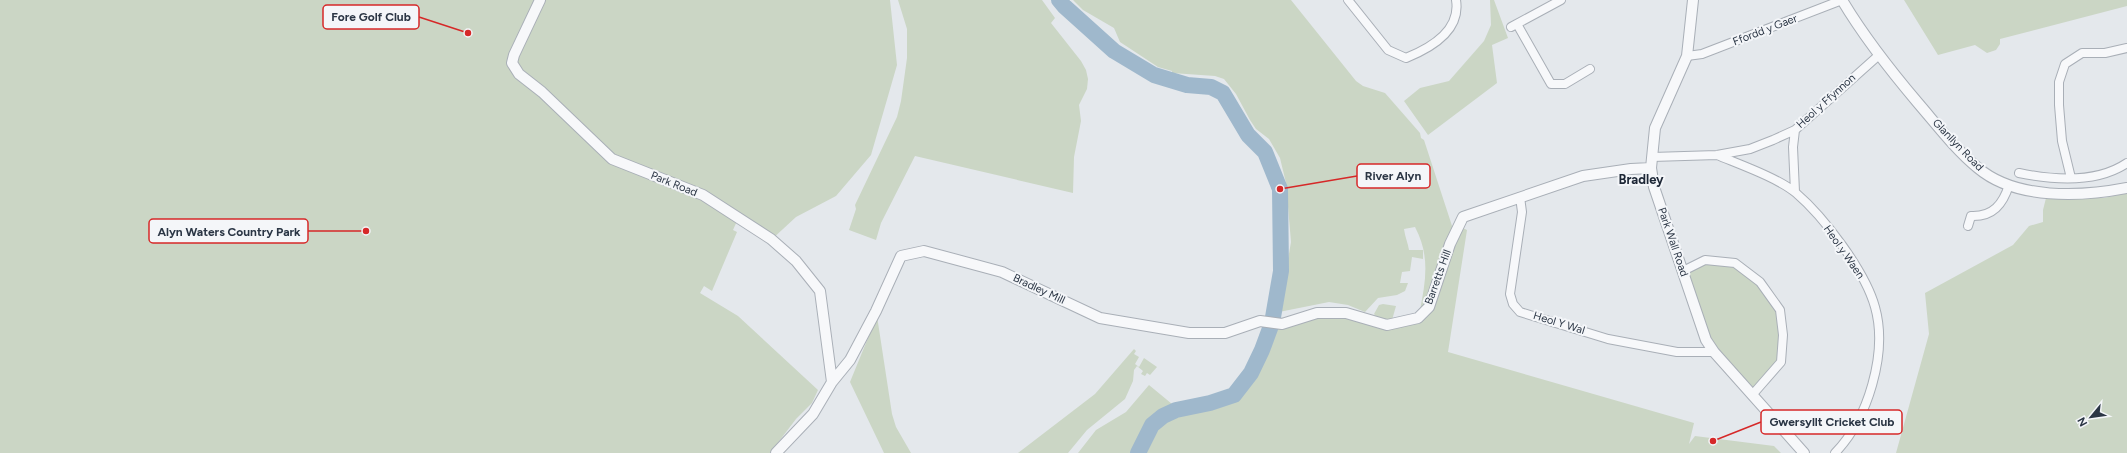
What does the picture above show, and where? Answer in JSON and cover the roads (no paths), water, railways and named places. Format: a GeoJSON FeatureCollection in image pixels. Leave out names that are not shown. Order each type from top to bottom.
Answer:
{"type":"FeatureCollection","features":[{"type":"Feature","properties":{"kind":"street","name":"Park Road"},"geometry":{"type":"LineString","coordinates":[[540,0],[514,55],[512,63],[519,74],[542,92],[612,159],[703,195],[771,239],[796,261],[820,291],[832,382]]}},
{"type":"Feature","properties":{"kind":"street"},"geometry":{"type":"LineString","coordinates":[[1348,0],[1388,50],[1406,58],[1426,50],[1450,28],[1458,12],[1456,0]]}},
{"type":"Feature","properties":{"kind":"street"},"geometry":{"type":"LineString","coordinates":[[1561,0],[1514,25],[1551,84],[1565,84],[1587,69]]}},
{"type":"Feature","properties":{"kind":"street","name":"Park Wall Road"},"geometry":{"type":"LineString","coordinates":[[1693,0],[1687,56],[1655,128],[1652,163],[1659,201],[1706,340],[1714,352],[1804,453]]}},
{"type":"Feature","properties":{"kind":"street","name":"Ffordd y Gaer"},"geometry":{"type":"LineString","coordinates":[[1687,56],[1702,54],[1842,0]]}},
{"type":"Feature","properties":{"kind":"street","name":"Glanllyn Road"},"geometry":{"type":"LineString","coordinates":[[1842,0],[1856,24],[1879,55],[1967,158],[1989,176],[2009,185],[2045,193],[2074,195],[2127,188]]}},
{"type":"Feature","properties":{"kind":"street"},"geometry":{"type":"LineString","coordinates":[[2071,178],[2062,141],[2059,105],[2058,82],[2065,64],[2082,53],[2105,53],[2127,48]]}},
{"type":"Feature","properties":{"kind":"street","name":"Heol y Ffynnon"},"geometry":{"type":"LineString","coordinates":[[1652,163],[1717,155],[1750,149],[1795,130],[1879,55]]}},
{"type":"Feature","properties":{"kind":"street"},"geometry":{"type":"LineString","coordinates":[[1795,130],[1793,147],[1795,192]]}},
{"type":"Feature","properties":{"kind":"street","name":"Heol y Waen"},"geometry":{"type":"LineString","coordinates":[[1717,155],[1760,173],[1795,192],[1818,216],[1844,249],[1862,277],[1875,307],[1879,341],[1875,373],[1864,408],[1846,442],[1835,453]]}},
{"type":"Feature","properties":{"kind":"street"},"geometry":{"type":"LineString","coordinates":[[1520,197],[1583,176],[1631,169],[1652,163]]}},
{"type":"Feature","properties":{"kind":"street"},"geometry":{"type":"LineString","coordinates":[[2019,173],[2048,179],[2100,176],[2127,163]]}},
{"type":"Feature","properties":{"kind":"street"},"geometry":{"type":"LineString","coordinates":[[1968,226],[1970,214],[1986,215],[1993,211],[2005,199],[2009,185]]}},
{"type":"Feature","properties":{"kind":"street","name":"Barretts Hill"},"geometry":{"type":"LineString","coordinates":[[1317,313],[1346,313],[1387,325],[1418,318],[1429,307],[1450,244],[1463,217],[1520,197]]}},
{"type":"Feature","properties":{"kind":"street","name":"Heol Y Wal"},"geometry":{"type":"LineString","coordinates":[[1520,197],[1522,212],[1510,294],[1512,304],[1520,312],[1608,339],[1677,352],[1714,352]]}},
{"type":"Feature","properties":{"kind":"street","name":"Bradley Mill"},"geometry":{"type":"LineString","coordinates":[[832,382],[850,360],[876,311],[901,256],[924,251],[1002,272],[1100,318],[1189,333],[1225,333],[1260,321],[1282,324],[1317,313]]}},
{"type":"Feature","properties":{"kind":"street"},"geometry":{"type":"LineString","coordinates":[[1683,271],[1705,260],[1735,263],[1760,282],[1780,310],[1784,335],[1781,362],[1753,394]]}},
{"type":"Feature","properties":{"kind":"street"},"geometry":{"type":"LineString","coordinates":[[776,453],[813,414],[832,382]]}},
{"type":"Feature","properties":{"kind":"waterway"},"geometry":{"type":"LineString","coordinates":[[1059,0],[1114,51],[1154,75],[1187,85],[1211,87],[1223,93],[1248,135],[1265,152],[1280,189],[1281,271],[1272,323],[1262,350],[1251,373],[1234,395],[1210,403],[1176,410],[1163,416],[1152,425],[1138,453]]}},
{"type":"Feature","properties":{"kind":"place","name":"Fore Golf Club"},"geometry":{"type":"Point","coordinates":[468,33]}},
{"type":"Feature","properties":{"kind":"place","name":"River Alyn"},"geometry":{"type":"Point","coordinates":[1280,189]}},
{"type":"Feature","properties":{"kind":"place","name":"Alyn Waters Country Park"},"geometry":{"type":"Point","coordinates":[366,231]}},
{"type":"Feature","properties":{"kind":"place","name":"Gwersyllt Cricket Club"},"geometry":{"type":"Point","coordinates":[1713,441]}},
{"type":"Feature","properties":{"kind":"district","name":"Bradley"},"geometry":{"type":"Point","coordinates":[1641,179]}}]}
